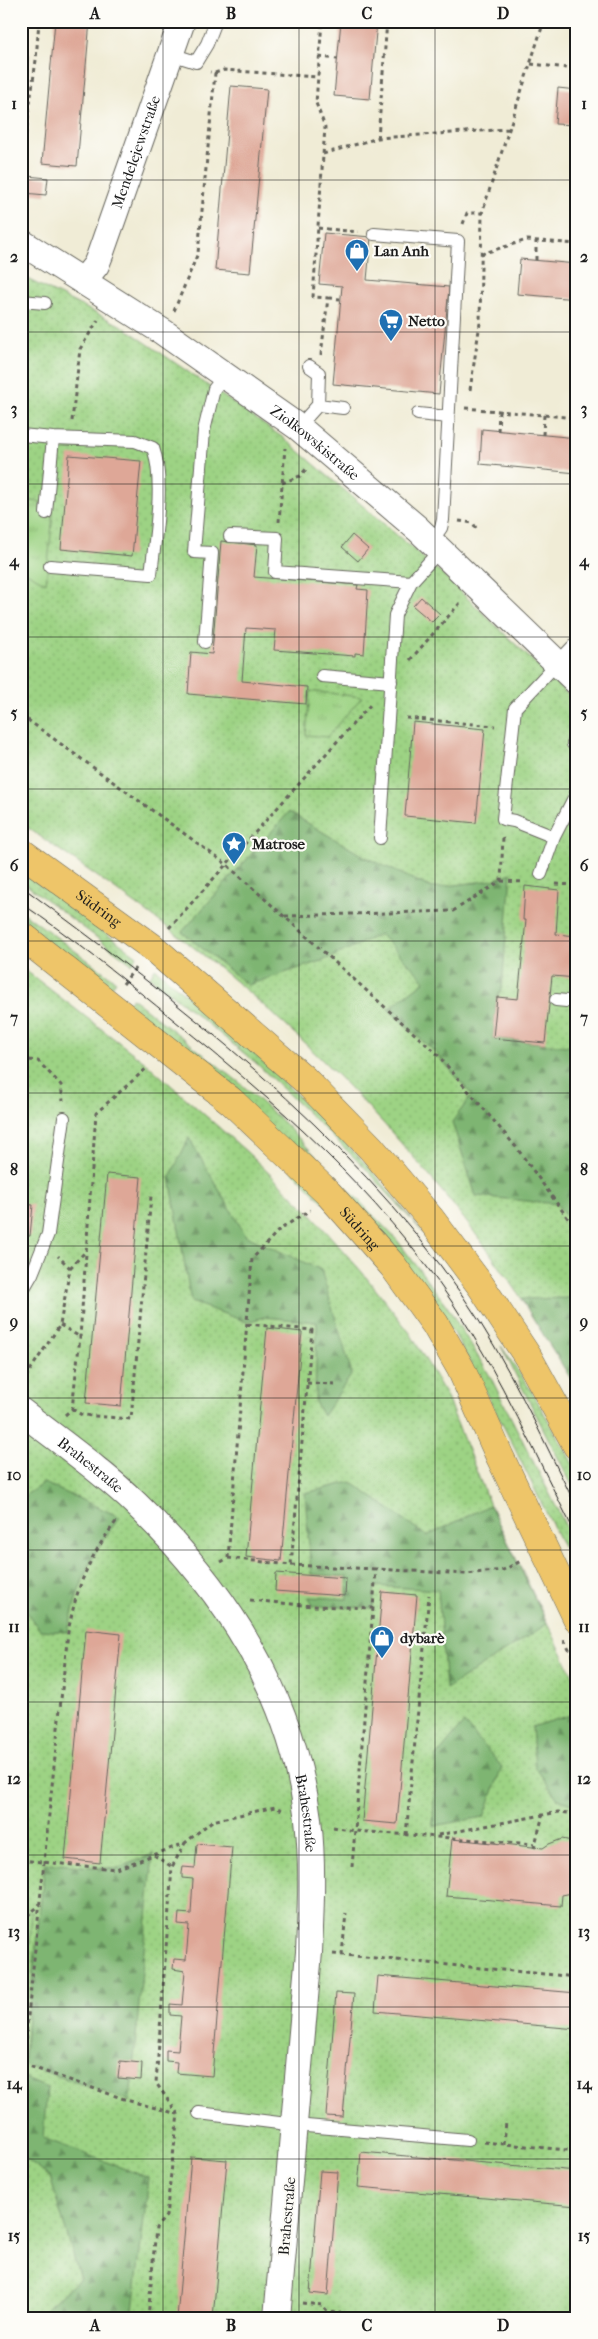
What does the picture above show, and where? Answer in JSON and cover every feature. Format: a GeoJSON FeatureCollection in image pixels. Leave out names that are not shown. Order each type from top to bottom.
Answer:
{"type":"FeatureCollection","features":[{"type":"Feature","properties":{"kind":"main road","name":"Südring"},"geometry":{"type":"LineString","coordinates":[[21,852],[152,947],[304,1079],[371,1148],[430,1218],[481,1286],[528,1357],[577,1446]]}},
{"type":"Feature","properties":{"kind":"main road","name":"Südring"},"geometry":{"type":"LineString","coordinates":[[21,935],[231,1101],[328,1193],[393,1266],[435,1324],[461,1369],[500,1458],[568,1625]]}},
{"type":"Feature","properties":{"kind":"street","name":"Mendelejewstraße"},"geometry":{"type":"LineString","coordinates":[[84,280],[96,265],[100,255],[182,21]]}},
{"type":"Feature","properties":{"kind":"street","name":"Ziolkowskistraße"},"geometry":{"type":"LineString","coordinates":[[21,242],[84,280],[163,332],[298,427],[435,546],[577,682]]}},
{"type":"Feature","properties":{"kind":"street","name":"Brahestraße"},"geometry":{"type":"LineString","coordinates":[[21,1411],[135,1503],[200,1571],[245,1637],[273,1692],[294,1750],[318,1867],[278,2309]]}},
{"type":"Feature","properties":{"kind":"lane"},"geometry":{"type":"LineString","coordinates":[[171,54],[196,62],[207,44],[216,21]]}},
{"type":"Feature","properties":{"kind":"lane"},"geometry":{"type":"LineString","coordinates":[[374,234],[458,241],[444,520],[435,546],[412,582],[395,615],[380,838]]}},
{"type":"Feature","properties":{"kind":"lane"},"geometry":{"type":"LineString","coordinates":[[21,301],[45,303]]}},
{"type":"Feature","properties":{"kind":"lane"},"geometry":{"type":"LineString","coordinates":[[298,427],[318,405],[314,369]]}},
{"type":"Feature","properties":{"kind":"lane"},"geometry":{"type":"LineString","coordinates":[[206,642],[212,553],[194,552],[204,431],[214,389],[224,376]]}},
{"type":"Feature","properties":{"kind":"lane"},"geometry":{"type":"LineString","coordinates":[[318,405],[343,408]]}},
{"type":"Feature","properties":{"kind":"lane"},"geometry":{"type":"LineString","coordinates":[[418,414],[448,417]]}},
{"type":"Feature","properties":{"kind":"lane"},"geometry":{"type":"LineString","coordinates":[[21,435],[135,441],[153,448],[158,460],[158,506],[151,574],[50,566]]}},
{"type":"Feature","properties":{"kind":"lane"},"geometry":{"type":"LineString","coordinates":[[46,514],[53,438]]}},
{"type":"Feature","properties":{"kind":"lane"},"geometry":{"type":"LineString","coordinates":[[230,536],[277,538],[275,572],[412,582]]}},
{"type":"Feature","properties":{"kind":"lane"},"geometry":{"type":"LineString","coordinates":[[554,836],[504,819],[515,708],[556,662],[577,642]]}},
{"type":"Feature","properties":{"kind":"lane"},"geometry":{"type":"LineString","coordinates":[[322,676],[391,682]]}},
{"type":"Feature","properties":{"kind":"lane"},"geometry":{"type":"LineString","coordinates":[[577,739],[574,744],[577,748]]}},
{"type":"Feature","properties":{"kind":"lane"},"geometry":{"type":"LineString","coordinates":[[541,874],[554,836],[577,792]]}},
{"type":"Feature","properties":{"kind":"lane"},"geometry":{"type":"LineString","coordinates":[[556,1000],[577,1002]]}},
{"type":"Feature","properties":{"kind":"lane"},"geometry":{"type":"LineString","coordinates":[[21,1294],[32,1274],[48,1234],[64,1118]]}},
{"type":"Feature","properties":{"kind":"lane"},"geometry":{"type":"LineString","coordinates":[[199,2113],[295,2125],[468,2140]]}},
{"type":"Feature","properties":{"kind":"path"},"geometry":{"type":"LineString","coordinates":[[21,167],[36,60],[39,21]]}},
{"type":"Feature","properties":{"kind":"path"},"geometry":{"type":"LineString","coordinates":[[322,21],[316,103],[325,127],[313,297],[340,299]]}},
{"type":"Feature","properties":{"kind":"path"},"geometry":{"type":"LineString","coordinates":[[333,21],[341,22]]}},
{"type":"Feature","properties":{"kind":"path"},"geometry":{"type":"LineString","coordinates":[[378,138],[387,21]]}},
{"type":"Feature","properties":{"kind":"path"},"geometry":{"type":"LineString","coordinates":[[544,21],[482,213],[480,323],[467,408],[577,418]]}},
{"type":"Feature","properties":{"kind":"path"},"geometry":{"type":"LineString","coordinates":[[319,57],[338,59]]}},
{"type":"Feature","properties":{"kind":"path"},"geometry":{"type":"LineString","coordinates":[[530,64],[577,69]]}},
{"type":"Feature","properties":{"kind":"path"},"geometry":{"type":"LineString","coordinates":[[206,71],[224,70],[317,78]]}},
{"type":"Feature","properties":{"kind":"path"},"geometry":{"type":"LineString","coordinates":[[163,332],[168,325],[198,253],[215,72]]}},
{"type":"Feature","properties":{"kind":"path"},"geometry":{"type":"LineString","coordinates":[[576,90],[577,81]]}},
{"type":"Feature","properties":{"kind":"path"},"geometry":{"type":"LineString","coordinates":[[323,154],[378,138],[509,129]]}},
{"type":"Feature","properties":{"kind":"path"},"geometry":{"type":"LineString","coordinates":[[458,241],[467,213],[482,213]]}},
{"type":"Feature","properties":{"kind":"path"},"geometry":{"type":"LineString","coordinates":[[318,228],[374,234]]}},
{"type":"Feature","properties":{"kind":"path"},"geometry":{"type":"LineString","coordinates":[[481,254],[528,240],[577,244]]}},
{"type":"Feature","properties":{"kind":"path"},"geometry":{"type":"LineString","coordinates":[[536,241],[536,260]]}},
{"type":"Feature","properties":{"kind":"path"},"geometry":{"type":"LineString","coordinates":[[71,430],[80,349],[111,298]]}},
{"type":"Feature","properties":{"kind":"path"},"geometry":{"type":"LineString","coordinates":[[314,369],[328,298]]}},
{"type":"Feature","properties":{"kind":"path"},"geometry":{"type":"LineString","coordinates":[[498,430],[499,411]]}},
{"type":"Feature","properties":{"kind":"path"},"geometry":{"type":"LineString","coordinates":[[543,435],[544,415]]}},
{"type":"Feature","properties":{"kind":"path"},"geometry":{"type":"LineString","coordinates":[[277,538],[286,440],[298,427]]}},
{"type":"Feature","properties":{"kind":"path"},"geometry":{"type":"LineString","coordinates":[[282,483],[300,476],[323,448]]}},
{"type":"Feature","properties":{"kind":"path"},"geometry":{"type":"LineString","coordinates":[[107,1002],[152,947],[476,586]]}},
{"type":"Feature","properties":{"kind":"path"},"geometry":{"type":"LineString","coordinates":[[21,715],[226,864],[437,1054],[516,1147],[577,1231]]}},
{"type":"Feature","properties":{"kind":"path"},"geometry":{"type":"LineString","coordinates":[[388,716],[513,727]]}},
{"type":"Feature","properties":{"kind":"path"},"geometry":{"type":"LineString","coordinates":[[284,916],[453,911],[501,881],[504,819]]}},
{"type":"Feature","properties":{"kind":"path"},"geometry":{"type":"LineString","coordinates":[[21,1059],[38,1061],[61,1085],[64,1118]]}},
{"type":"Feature","properties":{"kind":"path"},"geometry":{"type":"LineString","coordinates":[[66,1415],[72,1409],[80,1337],[96,1113],[152,1063]]}},
{"type":"Feature","properties":{"kind":"path"},"geometry":{"type":"LineString","coordinates":[[72,1409],[82,1415],[131,1418],[151,1196]]}},
{"type":"Feature","properties":{"kind":"path"},"geometry":{"type":"LineString","coordinates":[[228,1558],[252,1259],[279,1230],[312,1208],[306,1202]]}},
{"type":"Feature","properties":{"kind":"path"},"geometry":{"type":"LineString","coordinates":[[48,1234],[62,1238],[55,1253],[70,1268]]}},
{"type":"Feature","properties":{"kind":"path"},"geometry":{"type":"LineString","coordinates":[[21,1384],[60,1325],[70,1268],[86,1250]]}},
{"type":"Feature","properties":{"kind":"path"},"geometry":{"type":"LineString","coordinates":[[246,1324],[312,1330],[291,1565]]}},
{"type":"Feature","properties":{"kind":"path"},"geometry":{"type":"LineString","coordinates":[[60,1325],[80,1337]]}},
{"type":"Feature","properties":{"kind":"path"},"geometry":{"type":"LineString","coordinates":[[307,1383],[335,1384]]}},
{"type":"Feature","properties":{"kind":"path"},"geometry":{"type":"LineString","coordinates":[[135,1503],[120,1517],[99,1544],[75,1598],[68,1632],[41,1903],[22,2064],[130,2102],[178,2114],[199,2113]]}},
{"type":"Feature","properties":{"kind":"path"},"geometry":{"type":"LineString","coordinates":[[200,1571],[228,1558],[291,1565],[466,1574],[503,1570],[524,1560],[520,1552]]}},
{"type":"Feature","properties":{"kind":"path"},"geometry":{"type":"LineString","coordinates":[[352,1867],[376,1569]]}},
{"type":"Feature","properties":{"kind":"path"},"geometry":{"type":"LineString","coordinates":[[406,1834],[428,1595]]}},
{"type":"Feature","properties":{"kind":"path"},"geometry":{"type":"LineString","coordinates":[[224,1604],[237,1598],[312,1606],[373,1608]]}},
{"type":"Feature","properties":{"kind":"path"},"geometry":{"type":"LineString","coordinates":[[568,1625],[577,1666]]}},
{"type":"Feature","properties":{"kind":"path"},"geometry":{"type":"LineString","coordinates":[[21,1860],[116,1869],[185,1843],[212,1821],[275,1808],[308,1818],[319,1825],[354,1831],[534,1846],[544,1814]]}},
{"type":"Feature","properties":{"kind":"path"},"geometry":{"type":"LineString","coordinates":[[432,1836],[544,1814],[558,1812],[577,1814]]}},
{"type":"Feature","properties":{"kind":"path"},"geometry":{"type":"LineString","coordinates":[[148,2318],[156,2228],[166,2216],[178,2114],[156,2083],[172,1867],[185,1843]]}},
{"type":"Feature","properties":{"kind":"path"},"geometry":{"type":"LineString","coordinates":[[153,1854],[172,1867]]}},
{"type":"Feature","properties":{"kind":"path"},"geometry":{"type":"LineString","coordinates":[[21,1921],[41,1903]]}},
{"type":"Feature","properties":{"kind":"path"},"geometry":{"type":"LineString","coordinates":[[342,1955],[346,1913]]}},
{"type":"Feature","properties":{"kind":"path"},"geometry":{"type":"LineString","coordinates":[[309,1952],[577,1977]]}},
{"type":"Feature","properties":{"kind":"path"},"geometry":{"type":"LineString","coordinates":[[504,2144],[506,2121]]}},
{"type":"Feature","properties":{"kind":"path"},"geometry":{"type":"LineString","coordinates":[[468,2140],[577,2151]]}},
{"type":"Feature","properties":{"kind":"path"},"geometry":{"type":"LineString","coordinates":[[278,2309],[322,2305],[328,2312],[390,2318]]}},
{"type":"Feature","properties":{"kind":"green space"},"geometry":{"type":"Polygon","coordinates":[[[21,52],[29,55],[21,126],[21,52]]]}},
{"type":"Feature","properties":{"kind":"green space"},"geometry":{"type":"Polygon","coordinates":[[[21,276],[122,326],[285,439],[441,573],[577,703],[577,1389],[545,1334],[471,1227],[386,1126],[340,1078],[294,1033],[220,968],[136,904],[21,823],[21,276]]]}},
{"type":"Feature","properties":{"kind":"green space"},"geometry":{"type":"Polygon","coordinates":[[[21,500],[42,502],[42,513],[53,514],[46,583],[21,569],[21,500]]]}},
{"type":"Feature","properties":{"kind":"green space"},"geometry":{"type":"Polygon","coordinates":[[[310,691],[362,697],[327,737],[306,735],[310,691]]]}},
{"type":"Feature","properties":{"kind":"green space"},"geometry":{"type":"Polygon","coordinates":[[[289,812],[365,857],[432,888],[493,880],[511,873],[502,988],[497,997],[493,1038],[577,1047],[577,1231],[557,1204],[476,1196],[452,1122],[472,1095],[437,1054],[388,1009],[425,981],[380,934],[330,958],[248,985],[182,932],[289,812]]]}},
{"type":"Feature","properties":{"kind":"green space"},"geometry":{"type":"Polygon","coordinates":[[[21,871],[137,956],[132,964],[21,881],[21,871]]]}},
{"type":"Feature","properties":{"kind":"green space"},"geometry":{"type":"Polygon","coordinates":[[[21,911],[116,981],[109,991],[21,926],[21,911]]]}},
{"type":"Feature","properties":{"kind":"green space"},"geometry":{"type":"Polygon","coordinates":[[[21,967],[147,1064],[248,1153],[307,1210],[362,1272],[410,1333],[445,1393],[490,1505],[577,1684],[577,2318],[21,2318],[21,967]]]}},
{"type":"Feature","properties":{"kind":"green space"},"geometry":{"type":"Polygon","coordinates":[[[155,968],[262,1060],[368,1166],[425,1235],[364,1167],[256,1063],[150,977],[155,968]]]}},
{"type":"Feature","properties":{"kind":"green space"},"geometry":{"type":"Polygon","coordinates":[[[132,998],[240,1083],[284,1123],[397,1240],[447,1306],[490,1376],[577,1548],[577,1560],[571,1563],[507,1433],[454,1333],[126,1005],[132,998]]]}},
{"type":"Feature","properties":{"kind":"green space"},"geometry":{"type":"Polygon","coordinates":[[[189,1138],[246,1236],[321,1270],[352,1374],[323,1416],[315,1402],[317,1322],[264,1317],[247,1322],[191,1302],[170,1177],[189,1138]]]}},
{"type":"Feature","properties":{"kind":"green space"},"geometry":{"type":"Polygon","coordinates":[[[577,1298],[577,1384],[574,1384],[521,1299],[577,1298]]]}},
{"type":"Feature","properties":{"kind":"green space"},"geometry":{"type":"Polygon","coordinates":[[[501,1346],[531,1390],[577,1471],[577,1495],[501,1346]]]}},
{"type":"Feature","properties":{"kind":"green space"},"geometry":{"type":"Polygon","coordinates":[[[351,1482],[427,1536],[490,1505],[547,1624],[446,1689],[438,1590],[375,1586],[373,1608],[313,1606],[309,1597],[347,1599],[348,1577],[311,1574],[305,1493],[351,1482]]]}},
{"type":"Feature","properties":{"kind":"green space"},"geometry":{"type":"Polygon","coordinates":[[[44,1483],[120,1517],[86,1571],[76,1599],[68,1632],[40,1630],[21,1605],[21,1498],[44,1483]]]}},
{"type":"Feature","properties":{"kind":"green space"},"geometry":{"type":"Polygon","coordinates":[[[577,1713],[577,1806],[558,1799],[535,1767],[532,1727],[577,1713]]]}},
{"type":"Feature","properties":{"kind":"green space"},"geometry":{"type":"Polygon","coordinates":[[[464,1723],[502,1767],[484,1817],[433,1826],[436,1757],[464,1723]]]}},
{"type":"Feature","properties":{"kind":"green space"},"geometry":{"type":"Polygon","coordinates":[[[153,1854],[130,2101],[23,2064],[45,1863],[116,1869],[153,1854]]]}},
{"type":"Feature","properties":{"kind":"green space"},"geometry":{"type":"Polygon","coordinates":[[[21,1911],[32,1913],[24,2018],[21,2022],[21,1911]]]}},
{"type":"Feature","properties":{"kind":"green space"},"geometry":{"type":"Polygon","coordinates":[[[21,2077],[47,2088],[43,2138],[149,2178],[132,2318],[35,2318],[80,2279],[50,2177],[21,2156],[21,2077]]]}},
{"type":"Feature","properties":{"kind":"building"},"geometry":{"type":"Polygon","coordinates":[[[55,21],[90,21],[77,166],[42,163],[55,21]]]}},
{"type":"Feature","properties":{"kind":"building"},"geometry":{"type":"Polygon","coordinates":[[[341,21],[377,21],[370,99],[334,96],[341,21]]]}},
{"type":"Feature","properties":{"kind":"building"},"geometry":{"type":"Polygon","coordinates":[[[231,86],[267,89],[250,273],[215,270],[231,86]]]}},
{"type":"Feature","properties":{"kind":"building"},"geometry":{"type":"Polygon","coordinates":[[[558,88],[577,90],[577,125],[555,124],[558,88]]]}},
{"type":"Feature","properties":{"kind":"building"},"geometry":{"type":"Polygon","coordinates":[[[26,176],[48,178],[46,195],[24,193],[26,176]]]}},
{"type":"Feature","properties":{"kind":"building","name":"Netto"},"geometry":{"type":"Polygon","coordinates":[[[324,233],[371,237],[367,280],[449,287],[439,394],[333,384],[342,286],[319,284],[324,233]]]}},
{"type":"Feature","properties":{"kind":"building"},"geometry":{"type":"Polygon","coordinates":[[[520,259],[577,264],[577,299],[517,294],[520,259]]]}},
{"type":"Feature","properties":{"kind":"building"},"geometry":{"type":"Polygon","coordinates":[[[482,429],[577,438],[577,473],[480,464],[482,429]]]}},
{"type":"Feature","properties":{"kind":"building"},"geometry":{"type":"Polygon","coordinates":[[[69,455],[141,461],[132,556],[61,549],[69,455]]]}},
{"type":"Feature","properties":{"kind":"building"},"geometry":{"type":"Polygon","coordinates":[[[352,535],[368,549],[358,561],[342,547],[352,535]]]}},
{"type":"Feature","properties":{"kind":"building"},"geometry":{"type":"Polygon","coordinates":[[[221,541],[257,545],[254,577],[358,585],[357,589],[368,590],[364,654],[355,653],[355,656],[274,650],[276,630],[246,628],[242,681],[307,687],[306,704],[188,694],[191,652],[212,654],[221,541]]]}},
{"type":"Feature","properties":{"kind":"building"},"geometry":{"type":"Polygon","coordinates":[[[421,597],[440,614],[432,622],[413,606],[421,597]]]}},
{"type":"Feature","properties":{"kind":"building"},"geometry":{"type":"Polygon","coordinates":[[[413,722],[485,729],[476,823],[405,816],[413,722]]]}},
{"type":"Feature","properties":{"kind":"building"},"geometry":{"type":"Polygon","coordinates":[[[525,886],[559,890],[556,934],[577,936],[577,978],[552,976],[545,1043],[493,1038],[497,997],[518,999],[526,920],[523,920],[525,886]]]}},
{"type":"Feature","properties":{"kind":"building"},"geometry":{"type":"Polygon","coordinates":[[[107,1174],[141,1177],[121,1406],[86,1403],[107,1174]]]}},
{"type":"Feature","properties":{"kind":"building"},"geometry":{"type":"Polygon","coordinates":[[[21,1204],[33,1205],[30,1236],[21,1236],[21,1204]]]}},
{"type":"Feature","properties":{"kind":"building"},"geometry":{"type":"Polygon","coordinates":[[[267,1328],[302,1332],[281,1561],[246,1557],[267,1328]]]}},
{"type":"Feature","properties":{"kind":"building"},"geometry":{"type":"Polygon","coordinates":[[[276,1573],[346,1578],[345,1596],[275,1591],[276,1573]]]}},
{"type":"Feature","properties":{"kind":"building"},"geometry":{"type":"Polygon","coordinates":[[[382,1592],[417,1595],[397,1824],[362,1821],[382,1592]]]}},
{"type":"Feature","properties":{"kind":"building"},"geometry":{"type":"Polygon","coordinates":[[[86,1630],[121,1634],[100,1863],[65,1859],[86,1630]]]}},
{"type":"Feature","properties":{"kind":"building"},"geometry":{"type":"Polygon","coordinates":[[[452,1839],[543,1848],[562,1839],[577,1842],[577,1892],[562,1895],[561,1906],[446,1896],[452,1839]]]}},
{"type":"Feature","properties":{"kind":"building"},"geometry":{"type":"Polygon","coordinates":[[[197,1844],[232,1847],[212,2076],[176,2073],[177,2062],[166,2061],[166,2050],[178,2051],[181,2016],[170,2015],[170,2004],[182,2005],[185,1971],[173,1969],[174,1959],[186,1960],[189,1925],[178,1924],[179,1913],[191,1914],[193,1879],[182,1878],[182,1873],[183,1867],[195,1868],[197,1844]]]}},
{"type":"Feature","properties":{"kind":"building"},"geometry":{"type":"Polygon","coordinates":[[[378,1976],[577,1993],[577,2029],[375,2011],[378,1976]]]}},
{"type":"Feature","properties":{"kind":"building"},"geometry":{"type":"Polygon","coordinates":[[[336,1993],[354,1994],[343,2117],[326,2116],[336,1993]]]}},
{"type":"Feature","properties":{"kind":"building"},"geometry":{"type":"Polygon","coordinates":[[[120,2061],[142,2063],[141,2080],[118,2078],[120,2061]]]}},
{"type":"Feature","properties":{"kind":"building"},"geometry":{"type":"Polygon","coordinates":[[[361,2152],[577,2171],[577,2206],[358,2187],[361,2152]]]}},
{"type":"Feature","properties":{"kind":"building"},"geometry":{"type":"Polygon","coordinates":[[[191,2157],[227,2160],[213,2318],[177,2318],[191,2157]]]}},
{"type":"Feature","properties":{"kind":"building"},"geometry":{"type":"Polygon","coordinates":[[[320,2171],[338,2172],[328,2295],[310,2293],[320,2171]]]}},
{"type":"Feature","properties":{"kind":"tram line"},"geometry":{"type":"LineString","coordinates":[[21,886],[201,1024],[314,1124],[367,1178],[416,1235],[479,1320],[509,1372],[577,1508]]}},
{"type":"Feature","properties":{"kind":"tram line"},"geometry":{"type":"LineString","coordinates":[[21,903],[118,975],[251,1084],[324,1151],[392,1223],[423,1262],[470,1330],[518,1418],[577,1537]]}},
{"type":"Feature","properties":{"kind":"place","name":"Lan Anh"},"geometry":{"type":"Point","coordinates":[357,272]}},
{"type":"Feature","properties":{"kind":"place","name":"Netto"},"geometry":{"type":"Point","coordinates":[391,342]}},
{"type":"Feature","properties":{"kind":"place","name":"Matrose"},"geometry":{"type":"Point","coordinates":[234,865]}},
{"type":"Feature","properties":{"kind":"place","name":"dybarè"},"geometry":{"type":"Point","coordinates":[382,1659]}}]}
